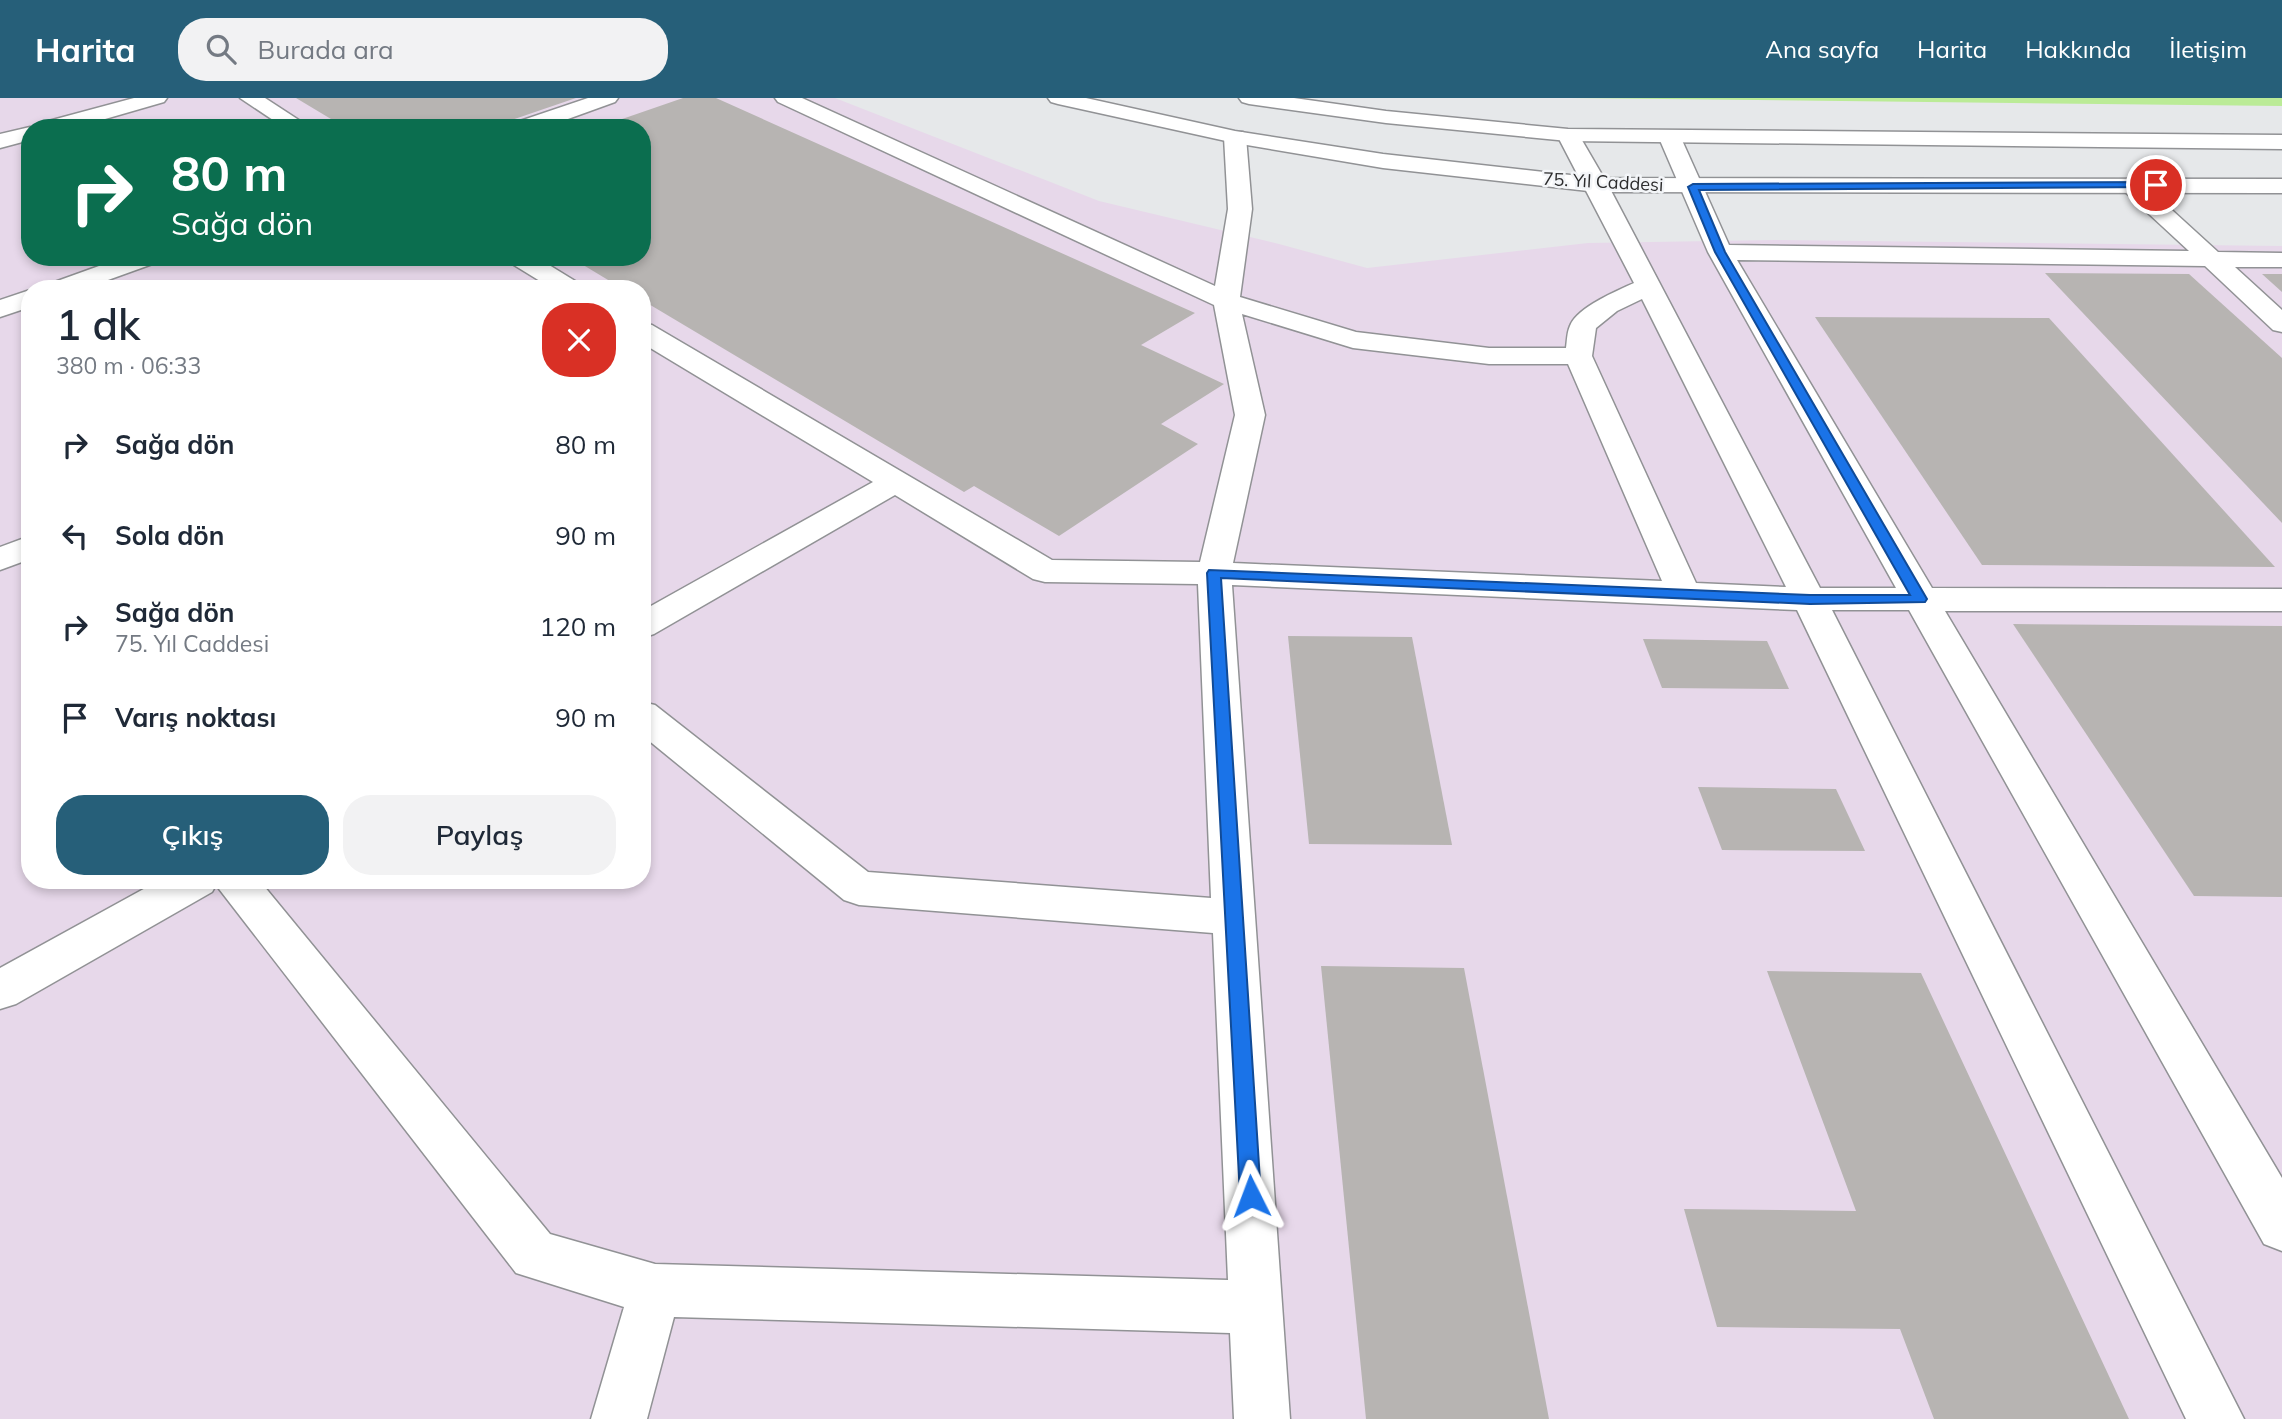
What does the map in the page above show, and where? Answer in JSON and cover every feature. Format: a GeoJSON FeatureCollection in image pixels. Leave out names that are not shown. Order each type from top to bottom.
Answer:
{"type":"FeatureCollection","features":[{"type":"Feature","properties":{"kind":"street"},"geometry":{"type":"LineString","coordinates":[[81,119],[156,98]]}},
{"type":"Feature","properties":{"kind":"street"},"geometry":{"type":"LineString","coordinates":[[250,98],[285,119]]}},
{"type":"Feature","properties":{"kind":"street"},"geometry":{"type":"LineString","coordinates":[[548,119],[608,98]]}},
{"type":"Feature","properties":{"kind":"street"},"geometry":{"type":"LineString","coordinates":[[785,98],[1226,301],[1353,340],[1489,356],[1578,356]]}},
{"type":"Feature","properties":{"kind":"street","name":"75. Yıl Caddesi"},"geometry":{"type":"LineString","coordinates":[[1058,98],[1235,136],[1383,161],[1597,185],[2282,186]]}},
{"type":"Feature","properties":{"kind":"street"},"geometry":{"type":"LineString","coordinates":[[1249,98],[1386,117],[1568,135],[2282,142]]}},
{"type":"Feature","properties":{"kind":"street"},"geometry":{"type":"LineString","coordinates":[[0,141],[21,135]]}},
{"type":"Feature","properties":{"kind":"street"},"geometry":{"type":"LineString","coordinates":[[1568,135],[1597,185],[1810,599],[2216,1419]]}},
{"type":"Feature","properties":{"kind":"street"},"geometry":{"type":"LineString","coordinates":[[1235,136],[1240,209],[1226,301],[1250,415],[1214,573],[1262,1419]]}},
{"type":"Feature","properties":{"kind":"street"},"geometry":{"type":"LineString","coordinates":[[1670,138],[1720,252],[2282,1226]]}},
{"type":"Feature","properties":{"kind":"street"},"geometry":{"type":"LineString","coordinates":[[2131,185],[2282,324]]}},
{"type":"Feature","properties":{"kind":"street"},"geometry":{"type":"LineString","coordinates":[[1720,252],[2282,260]]}},
{"type":"Feature","properties":{"kind":"street"},"geometry":{"type":"LineString","coordinates":[[84,280],[123,266]]}},
{"type":"Feature","properties":{"kind":"street"},"geometry":{"type":"LineString","coordinates":[[533,266],[556,280]]}},
{"type":"Feature","properties":{"kind":"street"},"geometry":{"type":"LineString","coordinates":[[1649,286],[1608,305],[1583,325],[1578,356],[1684,594]]}},
{"type":"Feature","properties":{"kind":"street"},"geometry":{"type":"LineString","coordinates":[[0,309],[21,301]]}},
{"type":"Feature","properties":{"kind":"street"},"geometry":{"type":"LineString","coordinates":[[651,336],[1045,571],[1214,573],[1810,599],[2282,600]]}},
{"type":"Feature","properties":{"kind":"street"},"geometry":{"type":"LineString","coordinates":[[651,621],[895,482]]}},
{"type":"Feature","properties":{"kind":"street"},"geometry":{"type":"LineString","coordinates":[[0,559],[21,550]]}},
{"type":"Feature","properties":{"kind":"street"},"geometry":{"type":"LineString","coordinates":[[651,722],[859,888],[1234,917]]}},
{"type":"Feature","properties":{"kind":"street"},"geometry":{"type":"LineString","coordinates":[[0,990],[181,889]]}},
{"type":"Feature","properties":{"kind":"street"},"geometry":{"type":"LineString","coordinates":[[241,889],[534,1255],[655,1290],[1257,1307]]}},
{"type":"Feature","properties":{"kind":"street"},"geometry":{"type":"LineString","coordinates":[[619,1419],[655,1290]]}},
{"type":"Feature","properties":{"kind":"shaded area"},"geometry":{"type":"Polygon","coordinates":[[[0,98],[835,98],[1099,201],[1367,268],[1588,243],[1776,240],[2282,246],[2282,1419],[0,1419],[0,98]]]}},
{"type":"Feature","properties":{"kind":"green space"},"geometry":{"type":"Polygon","coordinates":[[[1571,98],[2282,98],[2282,106],[1571,98]]]}},
{"type":"Feature","properties":{"kind":"building"},"geometry":{"type":"Polygon","coordinates":[[[296,98],[576,98],[514,119],[331,119],[296,98]]]}},
{"type":"Feature","properties":{"kind":"building"},"geometry":{"type":"Polygon","coordinates":[[[683,98],[716,98],[1195,313],[1141,345],[1224,384],[1161,424],[1198,444],[1059,536],[974,486],[964,492],[651,305],[651,280],[608,280],[585,266],[651,266],[651,119],[622,119],[683,98]]]}},
{"type":"Feature","properties":{"kind":"building"},"geometry":{"type":"Polygon","coordinates":[[[2045,273],[2189,274],[2282,358],[2282,523],[2045,273]]]}},
{"type":"Feature","properties":{"kind":"building"},"geometry":{"type":"Polygon","coordinates":[[[2262,274],[2282,274],[2282,292],[2262,274]]]}},
{"type":"Feature","properties":{"kind":"building"},"geometry":{"type":"Polygon","coordinates":[[[1815,317],[2049,318],[2275,567],[1982,565],[1815,317]]]}},
{"type":"Feature","properties":{"kind":"building"},"geometry":{"type":"Polygon","coordinates":[[[2013,624],[2282,626],[2282,897],[2194,896],[2013,624]]]}},
{"type":"Feature","properties":{"kind":"building"},"geometry":{"type":"Polygon","coordinates":[[[1288,636],[1412,637],[1452,845],[1309,844],[1288,636]]]}},
{"type":"Feature","properties":{"kind":"building"},"geometry":{"type":"Polygon","coordinates":[[[1643,639],[1767,641],[1789,689],[1662,688],[1643,639]]]}},
{"type":"Feature","properties":{"kind":"building"},"geometry":{"type":"Polygon","coordinates":[[[1698,787],[1836,789],[1865,851],[1722,850],[1698,787]]]}},
{"type":"Feature","properties":{"kind":"building"},"geometry":{"type":"Polygon","coordinates":[[[1321,966],[1464,968],[1549,1419],[1366,1419],[1321,966]]]}},
{"type":"Feature","properties":{"kind":"building"},"geometry":{"type":"Polygon","coordinates":[[[1767,971],[1921,973],[2129,1419],[1934,1419],[1900,1329],[1717,1327],[1684,1209],[1856,1211],[1767,971]]]}},
{"type":"Feature","properties":{"kind":"route"},"geometry":{"type":"LineString","coordinates":[[1251,1196],[1214,573],[1810,599],[1920,599],[1720,252],[1693,187],[2156,185]]}}]}
